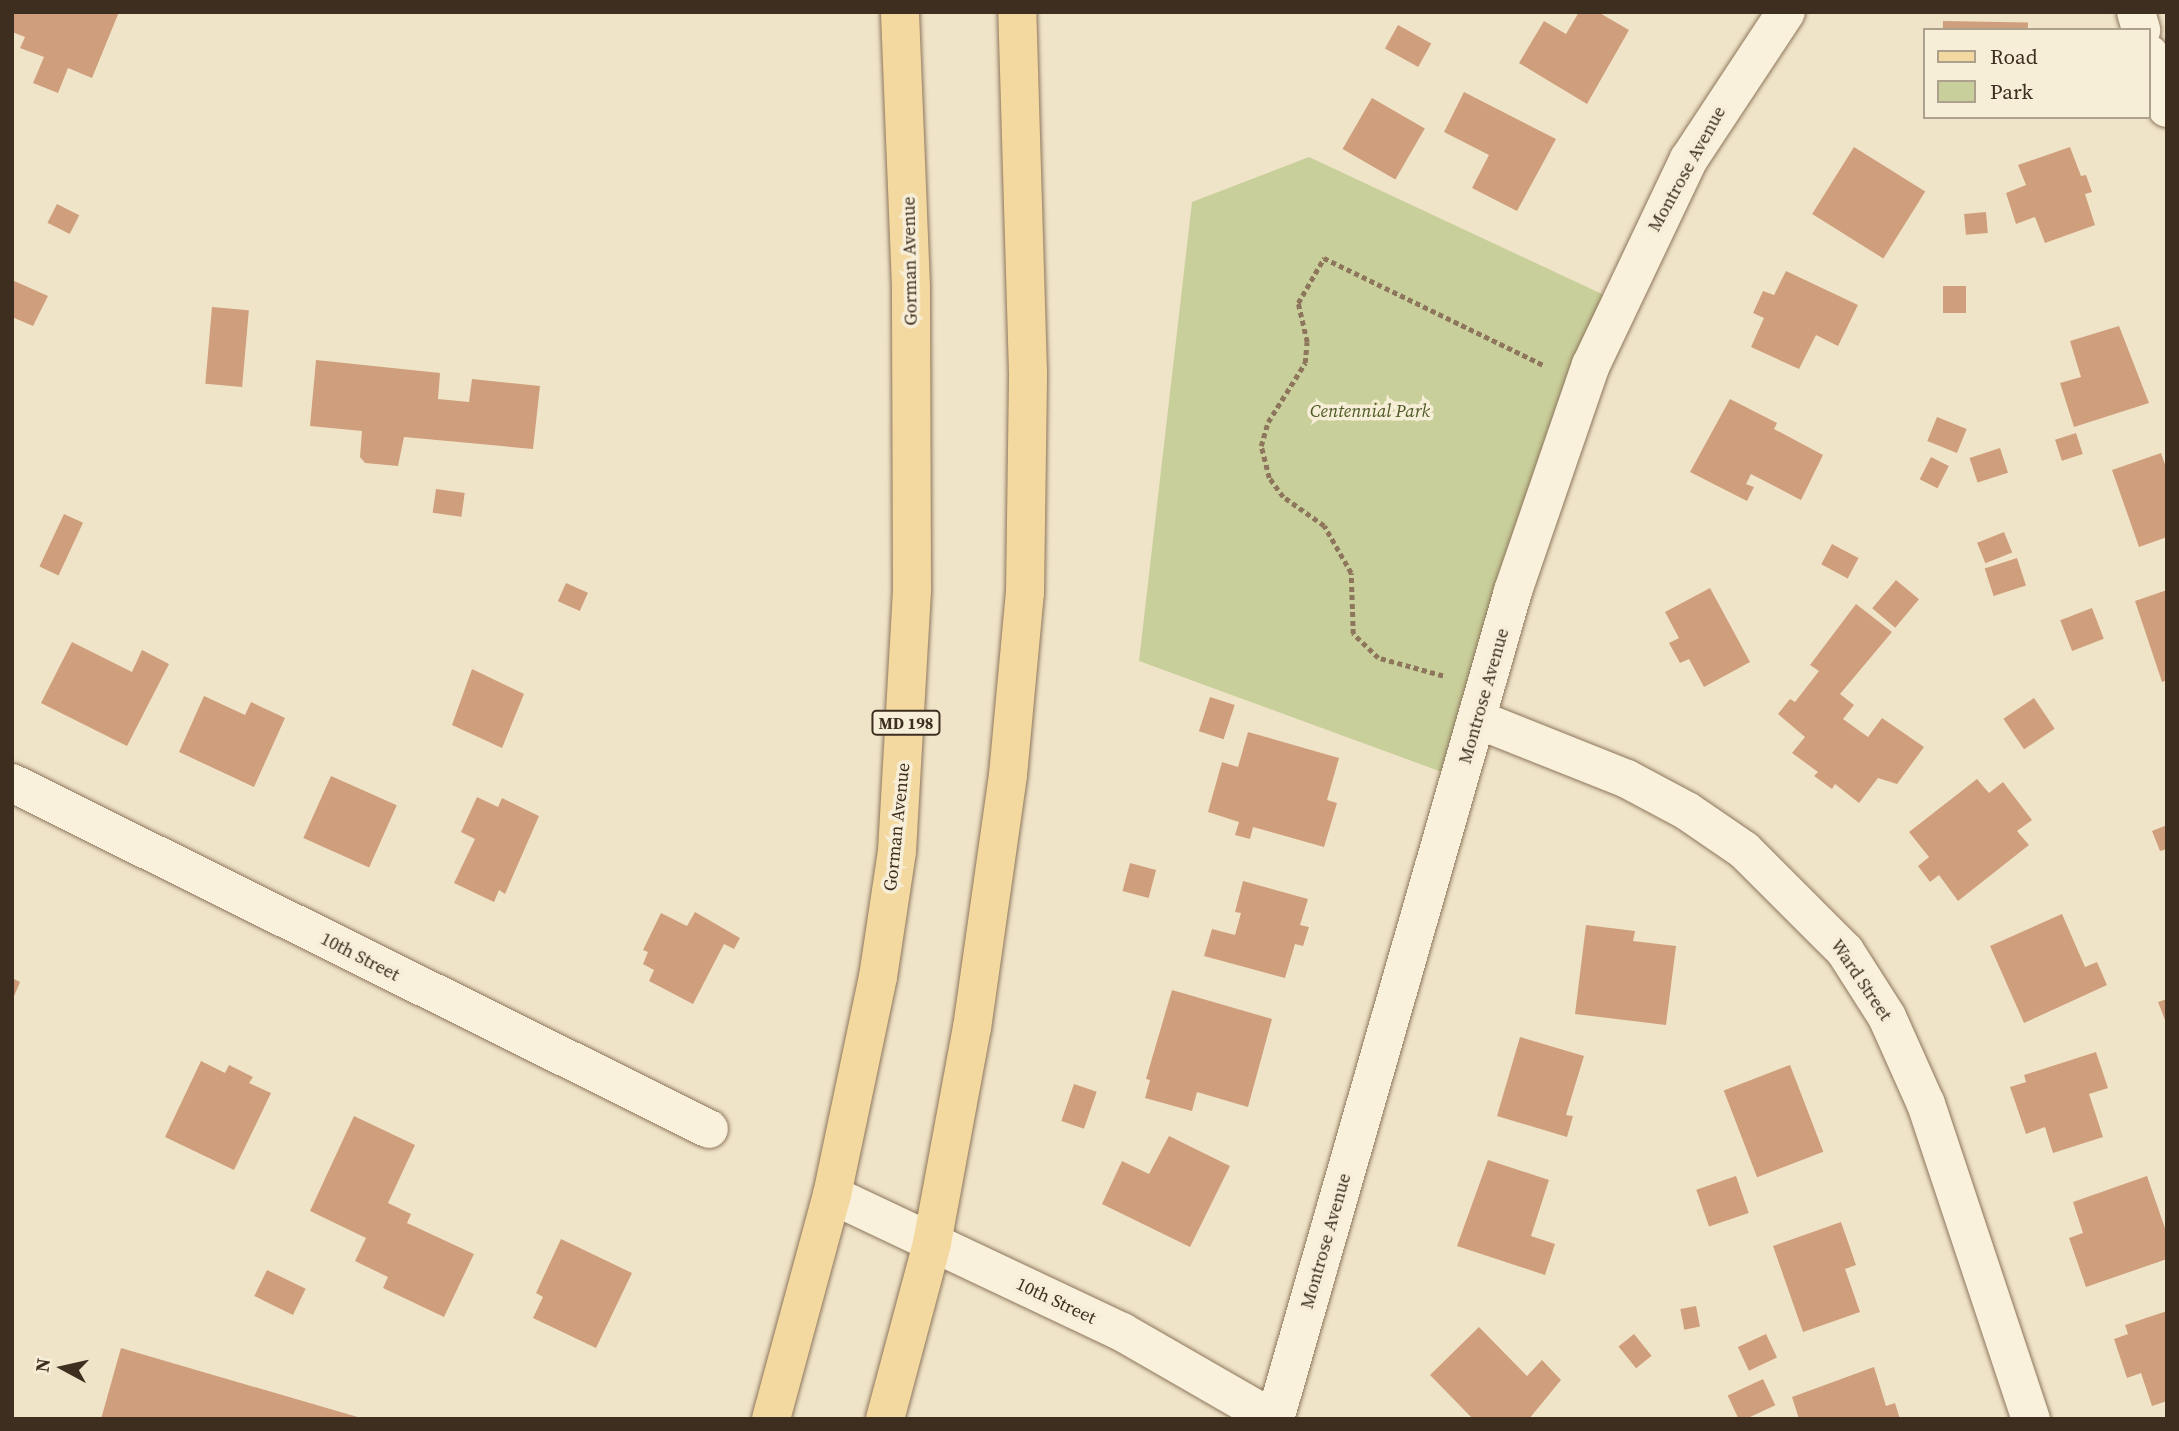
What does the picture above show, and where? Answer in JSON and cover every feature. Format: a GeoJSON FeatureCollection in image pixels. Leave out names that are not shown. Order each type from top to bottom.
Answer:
{"type":"FeatureCollection","features":[{"type":"Feature","properties":{"kind":"main road","name":"Gorman Avenue"},"geometry":{"type":"LineString","coordinates":[[771,1419],[832,1195],[880,964],[897,851],[912,590],[913,394],[900,12]]}},
{"type":"Feature","properties":{"kind":"main road"},"geometry":{"type":"LineString","coordinates":[[885,1419],[932,1242],[972,1028],[1008,775],[1026,593],[1028,373],[1017,12]]}},
{"type":"Feature","properties":{"kind":"street","name":"Montrose Avenue"},"geometry":{"type":"LineString","coordinates":[[1274,1419],[1483,704],[1513,591],[1584,385],[1635,265],[1689,159],[1786,12]]}},
{"type":"Feature","properties":{"kind":"street"},"geometry":{"type":"LineString","coordinates":[[2151,60],[2167,108]]}},
{"type":"Feature","properties":{"kind":"street","name":"Ward Street"},"geometry":{"type":"LineString","coordinates":[[1483,704],[1687,811],[1744,850],[1845,951],[1888,1017],[1926,1104],[2031,1419]]}},
{"type":"Feature","properties":{"kind":"street","name":"10th Street"},"geometry":{"type":"LineString","coordinates":[[12,783],[709,1129]]}},
{"type":"Feature","properties":{"kind":"street","name":"10th Street"},"geometry":{"type":"LineString","coordinates":[[832,1195],[1122,1332],[1274,1419]]}},
{"type":"Feature","properties":{"kind":"path"},"geometry":{"type":"LineString","coordinates":[[1483,704],[1378,657],[1353,634],[1351,573],[1346,563],[1324,526],[1283,498],[1269,478],[1261,446],[1264,434],[1305,363],[1307,342],[1298,303],[1324,258],[1584,385]]}},
{"type":"Feature","properties":{"kind":"green space","name":"Centennial Park"},"geometry":{"type":"Polygon","coordinates":[[[1309,157],[1619,302],[1461,779],[1139,661],[1192,202],[1309,157]]]}},
{"type":"Feature","properties":{"kind":"building"},"geometry":{"type":"Polygon","coordinates":[[[12,12],[119,12],[92,78],[68,68],[58,93],[33,83],[44,57],[20,48],[25,37],[12,32],[12,12]]]}},
{"type":"Feature","properties":{"kind":"building"},"geometry":{"type":"Polygon","coordinates":[[[1579,12],[1598,12],[1629,30],[1587,104],[1519,63],[1544,21],[1566,34],[1579,12]]]}},
{"type":"Feature","properties":{"kind":"building"},"geometry":{"type":"Polygon","coordinates":[[[1943,21],[2028,22],[2028,28],[1943,28],[1943,21]]]}},
{"type":"Feature","properties":{"kind":"building"},"geometry":{"type":"Polygon","coordinates":[[[1398,25],[1431,43],[1418,67],[1385,49],[1398,25]]]}},
{"type":"Feature","properties":{"kind":"building"},"geometry":{"type":"Polygon","coordinates":[[[1464,92],[1556,139],[1517,211],[1472,188],[1489,155],[1444,132],[1464,92]]]}},
{"type":"Feature","properties":{"kind":"building"},"geometry":{"type":"Polygon","coordinates":[[[1372,98],[1425,128],[1395,180],[1342,149],[1372,98]]]}},
{"type":"Feature","properties":{"kind":"building"},"geometry":{"type":"Polygon","coordinates":[[[1854,147],[1925,192],[1883,259],[1812,214],[1854,147]]]}},
{"type":"Feature","properties":{"kind":"building"},"geometry":{"type":"Polygon","coordinates":[[[2070,147],[2081,176],[2086,175],[2092,192],[2085,194],[2095,225],[2045,243],[2035,217],[2016,224],[2006,193],[2026,185],[2018,165],[2070,147]]]}},
{"type":"Feature","properties":{"kind":"building"},"geometry":{"type":"Polygon","coordinates":[[[57,204],[79,215],[70,234],[47,223],[57,204]]]}},
{"type":"Feature","properties":{"kind":"building"},"geometry":{"type":"Polygon","coordinates":[[[1986,212],[1988,233],[1966,235],[1964,214],[1986,212]]]}},
{"type":"Feature","properties":{"kind":"building"},"geometry":{"type":"Polygon","coordinates":[[[1786,271],[1858,305],[1838,346],[1816,335],[1799,369],[1751,347],[1764,318],[1753,313],[1763,291],[1774,295],[1786,271]]]}},
{"type":"Feature","properties":{"kind":"building"},"geometry":{"type":"Polygon","coordinates":[[[12,280],[48,296],[33,326],[12,317],[12,280]]]}},
{"type":"Feature","properties":{"kind":"building"},"geometry":{"type":"Polygon","coordinates":[[[1943,286],[1966,286],[1966,313],[1943,313],[1943,286]]]}},
{"type":"Feature","properties":{"kind":"building"},"geometry":{"type":"Polygon","coordinates":[[[212,307],[249,310],[242,387],[205,384],[212,307]]]}},
{"type":"Feature","properties":{"kind":"building"},"geometry":{"type":"Polygon","coordinates":[[[2119,326],[2149,403],[2074,427],[2060,383],[2081,377],[2070,341],[2119,326]]]}},
{"type":"Feature","properties":{"kind":"building"},"geometry":{"type":"Polygon","coordinates":[[[316,360],[440,373],[438,399],[469,402],[472,379],[540,386],[533,449],[404,437],[398,466],[365,463],[360,457],[362,431],[310,426],[316,360]]]}},
{"type":"Feature","properties":{"kind":"building"},"geometry":{"type":"Polygon","coordinates":[[[1730,399],[1777,423],[1774,429],[1823,455],[1801,500],[1751,474],[1746,484],[1754,487],[1747,501],[1690,472],[1730,399]]]}},
{"type":"Feature","properties":{"kind":"building"},"geometry":{"type":"Polygon","coordinates":[[[1937,417],[1967,429],[1957,453],[1927,441],[1937,417]]]}},
{"type":"Feature","properties":{"kind":"building"},"geometry":{"type":"Polygon","coordinates":[[[2076,433],[2083,454],[2062,461],[2055,440],[2076,433]]]}},
{"type":"Feature","properties":{"kind":"building"},"geometry":{"type":"Polygon","coordinates":[[[2000,448],[2008,473],[1978,483],[1970,458],[2000,448]]]}},
{"type":"Feature","properties":{"kind":"building"},"geometry":{"type":"Polygon","coordinates":[[[2161,453],[2167,470],[2167,537],[2139,547],[2112,470],[2161,453]]]}},
{"type":"Feature","properties":{"kind":"building"},"geometry":{"type":"Polygon","coordinates":[[[1931,457],[1949,466],[1937,488],[1920,479],[1931,457]]]}},
{"type":"Feature","properties":{"kind":"building"},"geometry":{"type":"Polygon","coordinates":[[[436,489],[465,493],[461,517],[433,513],[436,489]]]}},
{"type":"Feature","properties":{"kind":"building"},"geometry":{"type":"Polygon","coordinates":[[[64,514],[83,523],[59,575],[39,567],[64,514]]]}},
{"type":"Feature","properties":{"kind":"building"},"geometry":{"type":"Polygon","coordinates":[[[2004,532],[2012,552],[1985,563],[1977,543],[2004,532]]]}},
{"type":"Feature","properties":{"kind":"building"},"geometry":{"type":"Polygon","coordinates":[[[1832,544],[1858,558],[1848,578],[1821,564],[1832,544]]]}},
{"type":"Feature","properties":{"kind":"building"},"geometry":{"type":"Polygon","coordinates":[[[2017,558],[2026,586],[1994,596],[1985,569],[2017,558]]]}},
{"type":"Feature","properties":{"kind":"building"},"geometry":{"type":"Polygon","coordinates":[[[1896,580],[1919,599],[1895,628],[1872,608],[1896,580]]]}},
{"type":"Feature","properties":{"kind":"building"},"geometry":{"type":"Polygon","coordinates":[[[566,583],[588,593],[580,611],[558,601],[566,583]]]}},
{"type":"Feature","properties":{"kind":"building"},"geometry":{"type":"Polygon","coordinates":[[[1710,588],[1750,662],[1704,687],[1689,659],[1680,663],[1669,643],[1679,638],[1665,612],[1710,588]]]}},
{"type":"Feature","properties":{"kind":"building"},"geometry":{"type":"Polygon","coordinates":[[[2167,590],[2167,680],[2162,682],[2135,601],[2167,590]]]}},
{"type":"Feature","properties":{"kind":"building"},"geometry":{"type":"Polygon","coordinates":[[[1856,604],[1892,632],[1840,694],[1854,705],[1843,719],[1868,737],[1882,718],[1924,747],[1897,784],[1878,778],[1859,803],[1835,784],[1832,789],[1814,776],[1818,772],[1792,753],[1805,737],[1778,714],[1790,699],[1795,702],[1819,671],[1810,665],[1856,604]]]}},
{"type":"Feature","properties":{"kind":"building"},"geometry":{"type":"Polygon","coordinates":[[[2092,608],[2104,639],[2072,651],[2060,620],[2092,608]]]}},
{"type":"Feature","properties":{"kind":"building"},"geometry":{"type":"Polygon","coordinates":[[[72,642],[132,672],[142,650],[169,664],[127,746],[41,703],[72,642]]]}},
{"type":"Feature","properties":{"kind":"building"},"geometry":{"type":"Polygon","coordinates":[[[472,669],[524,694],[502,748],[452,725],[472,669]]]}},
{"type":"Feature","properties":{"kind":"building"},"geometry":{"type":"Polygon","coordinates":[[[204,696],[245,715],[251,702],[285,718],[254,787],[179,752],[204,696]]]}},
{"type":"Feature","properties":{"kind":"building"},"geometry":{"type":"Polygon","coordinates":[[[1210,697],[1235,705],[1224,739],[1199,731],[1210,697]]]}},
{"type":"Feature","properties":{"kind":"building"},"geometry":{"type":"Polygon","coordinates":[[[2034,698],[2055,729],[2024,749],[2003,719],[2034,698]]]}},
{"type":"Feature","properties":{"kind":"building"},"geometry":{"type":"Polygon","coordinates":[[[1248,732],[1339,758],[1327,800],[1337,803],[1324,847],[1253,827],[1250,839],[1235,835],[1239,822],[1208,812],[1222,762],[1238,767],[1248,732]]]}},
{"type":"Feature","properties":{"kind":"building"},"geometry":{"type":"Polygon","coordinates":[[[331,776],[397,805],[369,867],[303,838],[331,776]]]}},
{"type":"Feature","properties":{"kind":"building"},"geometry":{"type":"Polygon","coordinates":[[[1977,779],[1989,793],[2003,782],[2032,820],[2017,831],[2029,845],[1958,901],[1939,875],[1930,882],[1918,866],[1929,857],[1909,832],[1977,779]]]}},
{"type":"Feature","properties":{"kind":"building"},"geometry":{"type":"Polygon","coordinates":[[[477,797],[498,807],[502,798],[539,816],[505,894],[499,890],[494,902],[454,883],[475,839],[461,832],[477,797]]]}},
{"type":"Feature","properties":{"kind":"building"},"geometry":{"type":"Polygon","coordinates":[[[2167,825],[2167,849],[2160,851],[2152,831],[2167,825]]]}},
{"type":"Feature","properties":{"kind":"building"},"geometry":{"type":"Polygon","coordinates":[[[1130,863],[1156,870],[1149,898],[1122,891],[1130,863]]]}},
{"type":"Feature","properties":{"kind":"building"},"geometry":{"type":"Polygon","coordinates":[[[1243,881],[1308,899],[1300,925],[1309,927],[1303,946],[1295,944],[1285,978],[1204,956],[1212,929],[1235,935],[1241,913],[1235,912],[1243,881]]]}},
{"type":"Feature","properties":{"kind":"building"},"geometry":{"type":"Polygon","coordinates":[[[695,912],[740,938],[734,949],[724,944],[693,1004],[649,981],[654,970],[643,964],[648,952],[643,950],[661,913],[687,926],[695,912]]]}},
{"type":"Feature","properties":{"kind":"building"},"geometry":{"type":"Polygon","coordinates":[[[2062,914],[2085,967],[2097,962],[2107,985],[2024,1023],[1990,946],[2062,914]]]}},
{"type":"Feature","properties":{"kind":"building"},"geometry":{"type":"Polygon","coordinates":[[[1586,925],[1635,931],[1633,941],[1676,946],[1666,1025],[1575,1014],[1586,925]]]}},
{"type":"Feature","properties":{"kind":"building"},"geometry":{"type":"Polygon","coordinates":[[[12,978],[20,982],[12,1001],[12,978]]]}},
{"type":"Feature","properties":{"kind":"building"},"geometry":{"type":"Polygon","coordinates":[[[1172,990],[1272,1019],[1248,1107],[1197,1092],[1192,1111],[1145,1098],[1150,1080],[1146,1079],[1172,990]]]}},
{"type":"Feature","properties":{"kind":"building"},"geometry":{"type":"Polygon","coordinates":[[[2167,999],[2167,1025],[2158,1002],[2167,999]]]}},
{"type":"Feature","properties":{"kind":"building"},"geometry":{"type":"Polygon","coordinates":[[[1520,1037],[1584,1056],[1566,1115],[1573,1116],[1567,1137],[1497,1116],[1520,1037]]]}},
{"type":"Feature","properties":{"kind":"building"},"geometry":{"type":"Polygon","coordinates":[[[2096,1052],[2108,1088],[2089,1094],[2103,1137],[2053,1153],[2045,1127],[2026,1134],[2010,1087],[2026,1082],[2024,1075],[2096,1052]]]}},
{"type":"Feature","properties":{"kind":"building"},"geometry":{"type":"Polygon","coordinates":[[[201,1061],[225,1073],[229,1065],[253,1077],[249,1083],[271,1093],[234,1170],[165,1137],[201,1061]]]}},
{"type":"Feature","properties":{"kind":"building"},"geometry":{"type":"Polygon","coordinates":[[[1790,1065],[1823,1152],[1757,1177],[1724,1090],[1790,1065]]]}},
{"type":"Feature","properties":{"kind":"building"},"geometry":{"type":"Polygon","coordinates":[[[1074,1084],[1097,1092],[1084,1129],[1061,1121],[1074,1084]]]}},
{"type":"Feature","properties":{"kind":"building"},"geometry":{"type":"Polygon","coordinates":[[[354,1116],[415,1145],[388,1203],[411,1214],[407,1223],[474,1254],[444,1317],[383,1288],[388,1277],[355,1261],[366,1238],[310,1211],[354,1116]]]}},
{"type":"Feature","properties":{"kind":"building"},"geometry":{"type":"Polygon","coordinates":[[[1169,1136],[1230,1166],[1190,1247],[1102,1204],[1122,1161],[1149,1174],[1169,1136]]]}},
{"type":"Feature","properties":{"kind":"building"},"geometry":{"type":"Polygon","coordinates":[[[1488,1160],[1549,1180],[1531,1236],[1555,1244],[1545,1275],[1457,1246],[1488,1160]]]}},
{"type":"Feature","properties":{"kind":"building"},"geometry":{"type":"Polygon","coordinates":[[[1736,1176],[1749,1213],[1709,1227],[1696,1190],[1736,1176]]]}},
{"type":"Feature","properties":{"kind":"building"},"geometry":{"type":"Polygon","coordinates":[[[2147,1176],[2167,1234],[2167,1259],[2086,1287],[2069,1238],[2083,1233],[2073,1202],[2147,1176]]]}},
{"type":"Feature","properties":{"kind":"building"},"geometry":{"type":"Polygon","coordinates":[[[1841,1222],[1856,1265],[1845,1269],[1860,1312],[1803,1332],[1773,1246],[1841,1222]]]}},
{"type":"Feature","properties":{"kind":"building"},"geometry":{"type":"Polygon","coordinates":[[[561,1239],[632,1273],[596,1348],[533,1318],[543,1297],[536,1293],[561,1239]]]}},
{"type":"Feature","properties":{"kind":"building"},"geometry":{"type":"Polygon","coordinates":[[[267,1270],[306,1289],[293,1315],[254,1296],[267,1270]]]}},
{"type":"Feature","properties":{"kind":"building"},"geometry":{"type":"Polygon","coordinates":[[[1696,1306],[1700,1327],[1684,1330],[1680,1309],[1696,1306]]]}},
{"type":"Feature","properties":{"kind":"building"},"geometry":{"type":"Polygon","coordinates":[[[2167,1311],[2167,1401],[2152,1406],[2141,1373],[2127,1378],[2114,1339],[2128,1334],[2125,1325],[2167,1311]]]}},
{"type":"Feature","properties":{"kind":"building"},"geometry":{"type":"Polygon","coordinates":[[[1479,1327],[1527,1376],[1542,1360],[1561,1380],[1529,1419],[1473,1419],[1430,1375],[1479,1327]]]}},
{"type":"Feature","properties":{"kind":"building"},"geometry":{"type":"Polygon","coordinates":[[[1634,1334],[1652,1356],[1636,1368],[1618,1347],[1634,1334]]]}},
{"type":"Feature","properties":{"kind":"building"},"geometry":{"type":"Polygon","coordinates":[[[1766,1334],[1777,1358],[1749,1371],[1738,1347],[1766,1334]]]}},
{"type":"Feature","properties":{"kind":"building"},"geometry":{"type":"Polygon","coordinates":[[[121,1348],[361,1418],[361,1419],[101,1419],[121,1348]]]}},
{"type":"Feature","properties":{"kind":"building"},"geometry":{"type":"Polygon","coordinates":[[[1874,1367],[1886,1406],[1895,1403],[1900,1419],[1799,1419],[1792,1397],[1874,1367]]]}},
{"type":"Feature","properties":{"kind":"building"},"geometry":{"type":"Polygon","coordinates":[[[1763,1379],[1775,1405],[1746,1419],[1739,1419],[1728,1395],[1763,1379]]]}}]}
